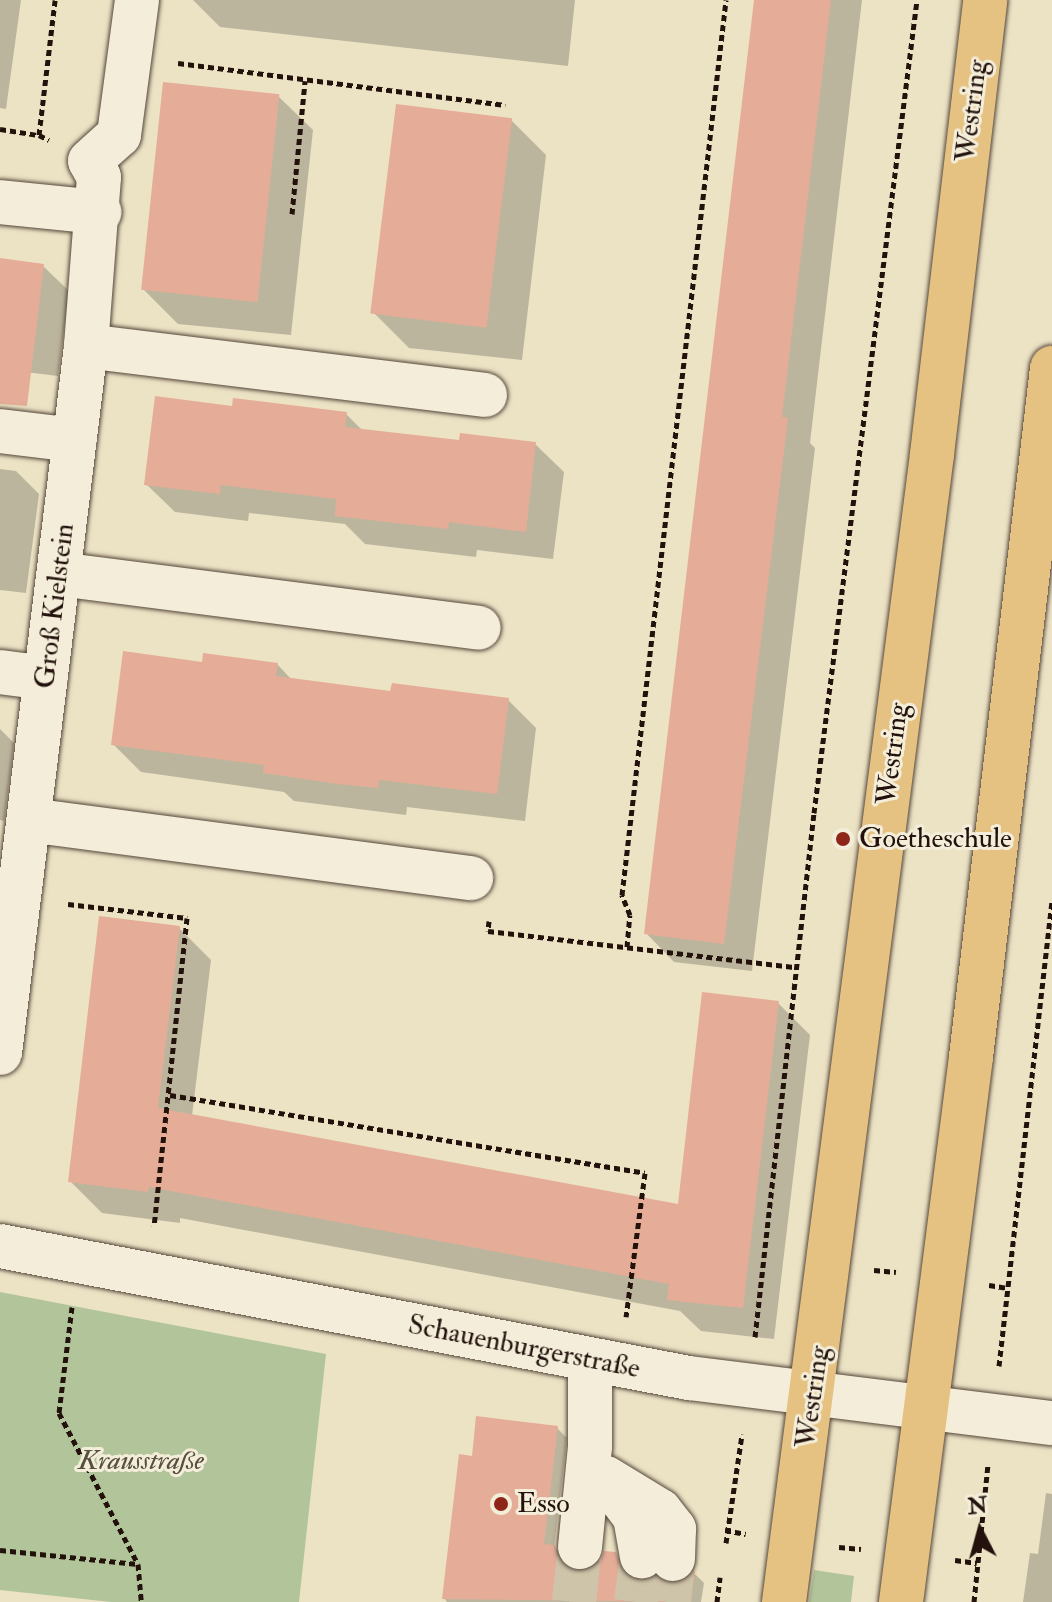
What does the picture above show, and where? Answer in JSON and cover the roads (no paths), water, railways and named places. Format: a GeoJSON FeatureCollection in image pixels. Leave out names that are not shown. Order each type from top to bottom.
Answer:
{"type":"FeatureCollection","features":[{"type":"Feature","properties":{"kind":"main road","name":"Westring"},"geometry":{"type":"LineString","coordinates":[[784,1602],[814,1394],[985,0]]}},
{"type":"Feature","properties":{"kind":"main road"},"geometry":{"type":"LineString","coordinates":[[901,1602],[940,1278],[971,1057],[1052,368]]}},
{"type":"Feature","properties":{"kind":"street","name":"Groß Kielstein"},"geometry":{"type":"LineString","coordinates":[[0,1053],[86,346],[99,212],[99,177],[90,161],[119,135],[137,0]]}},
{"type":"Feature","properties":{"kind":"street"},"geometry":{"type":"LineString","coordinates":[[0,202],[99,212]]}},
{"type":"Feature","properties":{"kind":"street"},"geometry":{"type":"LineString","coordinates":[[86,346],[485,395]]}},
{"type":"Feature","properties":{"kind":"street"},"geometry":{"type":"LineString","coordinates":[[0,431],[74,440]]}},
{"type":"Feature","properties":{"kind":"street"},"geometry":{"type":"LineString","coordinates":[[59,574],[479,628]]}},
{"type":"Feature","properties":{"kind":"street"},"geometry":{"type":"LineString","coordinates":[[0,672],[46,678]]}},
{"type":"Feature","properties":{"kind":"street"},"geometry":{"type":"LineString","coordinates":[[29,820],[471,878]]}},
{"type":"Feature","properties":{"kind":"street","name":"Schauenburgerstraße"},"geometry":{"type":"LineString","coordinates":[[0,1246],[605,1363],[749,1386],[1052,1423]]}},
{"type":"Feature","properties":{"kind":"street"},"geometry":{"type":"LineString","coordinates":[[598,1462],[635,1517],[626,1553],[598,1462],[605,1363]]}},
{"type":"Feature","properties":{"kind":"tunnel"},"geometry":{"type":"LineString","coordinates":[[574,1602],[580,1547]]}},
{"type":"Feature","properties":{"kind":"tunnel"},"geometry":{"type":"LineString","coordinates":[[636,1602],[642,1556]]}},
{"type":"Feature","properties":{"kind":"tunnel"},"geometry":{"type":"LineString","coordinates":[[669,1602],[673,1559]]}},
{"type":"Feature","properties":{"kind":"place","name":"Goetheschule"},"geometry":{"type":"Point","coordinates":[843,839]}},
{"type":"Feature","properties":{"kind":"place","name":"Esso"},"geometry":{"type":"Point","coordinates":[501,1504]}},
{"type":"Feature","properties":{"kind":"park label","name":"Krausstraße"},"geometry":{"type":"Point","coordinates":[141,1461]}}]}
